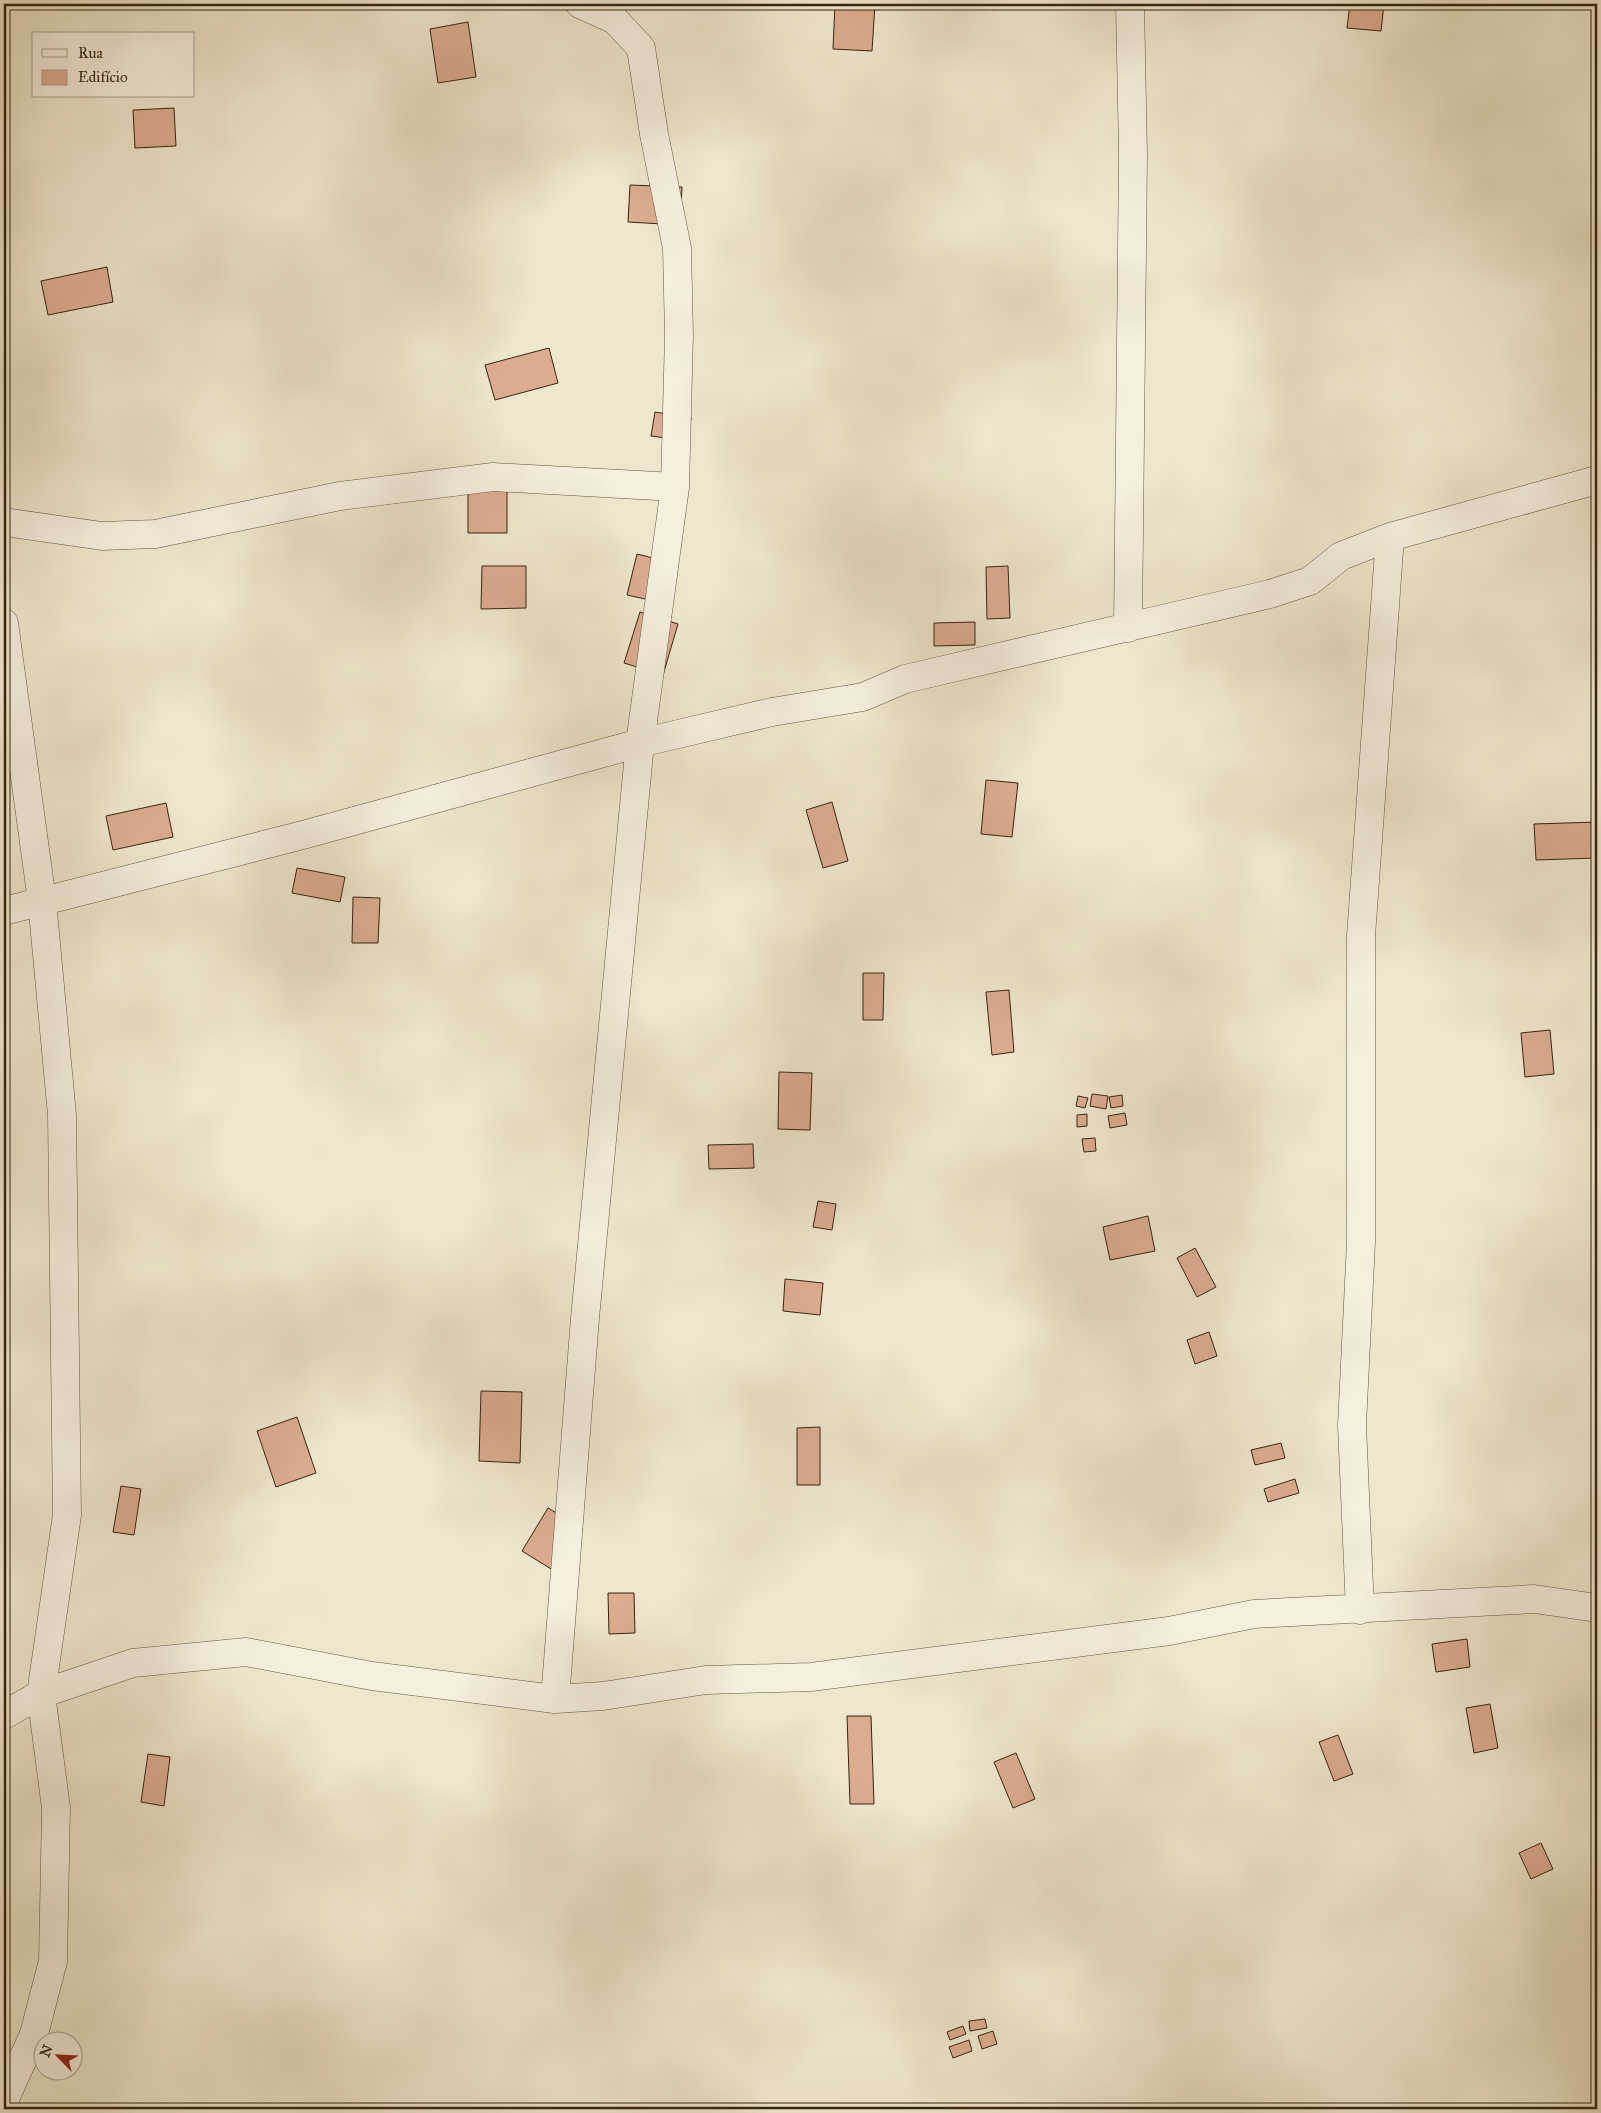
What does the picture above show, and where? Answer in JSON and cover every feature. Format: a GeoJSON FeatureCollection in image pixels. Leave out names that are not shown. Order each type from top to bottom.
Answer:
{"type":"FeatureCollection","features":[{"type":"Feature","properties":{"kind":"street"},"geometry":{"type":"LineString","coordinates":[[555,1698],[584,1318],[640,743],[676,487],[677,248],[654,134],[641,48],[619,12],[580,4]]}},
{"type":"Feature","properties":{"kind":"street"},"geometry":{"type":"LineString","coordinates":[[1128,628],[1133,155],[1130,4]]}},
{"type":"Feature","properties":{"kind":"street"},"geometry":{"type":"LineString","coordinates":[[4,522],[102,536],[155,534],[340,496],[493,477],[676,487]]}},
{"type":"Feature","properties":{"kind":"street"},"geometry":{"type":"LineString","coordinates":[[4,910],[299,836],[640,743],[772,712],[863,697],[905,679],[1270,594],[1310,581],[1341,556],[1390,537],[1597,480]]}},
{"type":"Feature","properties":{"kind":"street"},"geometry":{"type":"LineString","coordinates":[[1360,1610],[1352,1425],[1361,1242],[1361,936],[1390,537]]}},
{"type":"Feature","properties":{"kind":"street"},"geometry":{"type":"LineString","coordinates":[[4,623],[42,901],[62,1115],[67,1515],[42,1694],[56,1808],[53,1961],[34,2034],[4,2100]]}},
{"type":"Feature","properties":{"kind":"street"},"geometry":{"type":"LineString","coordinates":[[4,1715],[42,1694],[133,1663],[246,1652],[372,1676],[555,1698],[603,1696],[706,1680],[811,1677],[1169,1631],[1254,1614],[1360,1610],[1534,1599],[1597,1608]]}},
{"type":"Feature","properties":{"kind":"building"},"geometry":{"type":"Polygon","coordinates":[[[835,4],[875,4],[872,51],[833,49],[835,4]]]}},
{"type":"Feature","properties":{"kind":"building"},"geometry":{"type":"Polygon","coordinates":[[[1350,4],[1384,4],[1381,31],[1347,28],[1350,4]]]}},
{"type":"Feature","properties":{"kind":"building"},"geometry":{"type":"Polygon","coordinates":[[[468,22],[476,77],[438,83],[430,29],[468,22]]]}},
{"type":"Feature","properties":{"kind":"building"},"geometry":{"type":"Polygon","coordinates":[[[174,108],[176,146],[135,148],[133,110],[174,108]]]}},
{"type":"Feature","properties":{"kind":"building"},"geometry":{"type":"Polygon","coordinates":[[[630,185],[682,187],[680,225],[628,222],[630,185]]]}},
{"type":"Feature","properties":{"kind":"building"},"geometry":{"type":"Polygon","coordinates":[[[107,267],[113,302],[48,315],[41,281],[107,267]]]}},
{"type":"Feature","properties":{"kind":"building"},"geometry":{"type":"Polygon","coordinates":[[[549,348],[558,383],[495,400],[485,365],[549,348]]]}},
{"type":"Feature","properties":{"kind":"building"},"geometry":{"type":"Polygon","coordinates":[[[655,412],[691,418],[688,441],[651,436],[655,412]]]}},
{"type":"Feature","properties":{"kind":"building"},"geometry":{"type":"Polygon","coordinates":[[[468,488],[507,488],[507,533],[468,533],[468,488]]]}},
{"type":"Feature","properties":{"kind":"building"},"geometry":{"type":"Polygon","coordinates":[[[637,554],[677,564],[668,604],[627,595],[637,554]]]}},
{"type":"Feature","properties":{"kind":"building"},"geometry":{"type":"Polygon","coordinates":[[[482,566],[526,566],[526,608],[481,609],[482,566]]]}},
{"type":"Feature","properties":{"kind":"building"},"geometry":{"type":"Polygon","coordinates":[[[1008,566],[1010,618],[987,619],[986,567],[1008,566]]]}},
{"type":"Feature","properties":{"kind":"building"},"geometry":{"type":"Polygon","coordinates":[[[640,612],[678,624],[663,675],[624,663],[640,612]]]}},
{"type":"Feature","properties":{"kind":"building"},"geometry":{"type":"Polygon","coordinates":[[[975,622],[975,645],[934,646],[934,623],[975,622]]]}},
{"type":"Feature","properties":{"kind":"building"},"geometry":{"type":"Polygon","coordinates":[[[986,780],[1018,783],[1012,837],[981,834],[986,780]]]}},
{"type":"Feature","properties":{"kind":"building"},"geometry":{"type":"Polygon","coordinates":[[[832,802],[848,861],[823,868],[806,810],[832,802]]]}},
{"type":"Feature","properties":{"kind":"building"},"geometry":{"type":"Polygon","coordinates":[[[166,803],[173,837],[113,850],[106,816],[166,803]]]}},
{"type":"Feature","properties":{"kind":"building"},"geometry":{"type":"Polygon","coordinates":[[[1597,822],[1597,858],[1536,860],[1534,824],[1597,822]]]}},
{"type":"Feature","properties":{"kind":"building"},"geometry":{"type":"Polygon","coordinates":[[[297,868],[345,877],[340,902],[292,893],[297,868]]]}},
{"type":"Feature","properties":{"kind":"building"},"geometry":{"type":"Polygon","coordinates":[[[353,897],[380,898],[378,943],[352,943],[353,897]]]}},
{"type":"Feature","properties":{"kind":"building"},"geometry":{"type":"Polygon","coordinates":[[[863,973],[884,973],[883,1020],[863,1020],[863,973]]]}},
{"type":"Feature","properties":{"kind":"building"},"geometry":{"type":"Polygon","coordinates":[[[1009,990],[1014,1052],[992,1055],[986,992],[1009,990]]]}},
{"type":"Feature","properties":{"kind":"building"},"geometry":{"type":"Polygon","coordinates":[[[1550,1030],[1554,1074],[1525,1077],[1521,1033],[1550,1030]]]}},
{"type":"Feature","properties":{"kind":"building"},"geometry":{"type":"Polygon","coordinates":[[[779,1072],[812,1073],[810,1130],[778,1129],[779,1072]]]}},
{"type":"Feature","properties":{"kind":"building"},"geometry":{"type":"Polygon","coordinates":[[[1092,1094],[1108,1096],[1106,1109],[1090,1106],[1092,1094]]]}},
{"type":"Feature","properties":{"kind":"building"},"geometry":{"type":"Polygon","coordinates":[[[1122,1095],[1123,1106],[1111,1108],[1109,1097],[1122,1095]]]}},
{"type":"Feature","properties":{"kind":"building"},"geometry":{"type":"Polygon","coordinates":[[[1078,1096],[1088,1098],[1085,1108],[1076,1106],[1078,1096]]]}},
{"type":"Feature","properties":{"kind":"building"},"geometry":{"type":"Polygon","coordinates":[[[1125,1113],[1127,1125],[1110,1128],[1108,1116],[1125,1113]]]}},
{"type":"Feature","properties":{"kind":"building"},"geometry":{"type":"Polygon","coordinates":[[[1087,1114],[1087,1126],[1077,1127],[1077,1115],[1087,1114]]]}},
{"type":"Feature","properties":{"kind":"building"},"geometry":{"type":"Polygon","coordinates":[[[1095,1138],[1096,1151],[1084,1152],[1082,1139],[1095,1138]]]}},
{"type":"Feature","properties":{"kind":"building"},"geometry":{"type":"Polygon","coordinates":[[[753,1144],[754,1168],[709,1169],[708,1145],[753,1144]]]}},
{"type":"Feature","properties":{"kind":"building"},"geometry":{"type":"Polygon","coordinates":[[[818,1201],[836,1204],[832,1230],[813,1227],[818,1201]]]}},
{"type":"Feature","properties":{"kind":"building"},"geometry":{"type":"Polygon","coordinates":[[[1148,1216],[1155,1251],[1110,1260],[1103,1227],[1148,1216]]]}},
{"type":"Feature","properties":{"kind":"building"},"geometry":{"type":"Polygon","coordinates":[[[1195,1248],[1216,1287],[1197,1297],[1177,1258],[1195,1248]]]}},
{"type":"Feature","properties":{"kind":"building"},"geometry":{"type":"Polygon","coordinates":[[[785,1279],[823,1283],[820,1315],[783,1311],[785,1279]]]}},
{"type":"Feature","properties":{"kind":"building"},"geometry":{"type":"Polygon","coordinates":[[[1209,1332],[1217,1356],[1195,1364],[1187,1340],[1209,1332]]]}},
{"type":"Feature","properties":{"kind":"building"},"geometry":{"type":"Polygon","coordinates":[[[481,1391],[522,1392],[520,1463],[479,1461],[481,1391]]]}},
{"type":"Feature","properties":{"kind":"building"},"geometry":{"type":"Polygon","coordinates":[[[297,1417],[316,1473],[276,1487],[257,1431],[297,1417]]]}},
{"type":"Feature","properties":{"kind":"building"},"geometry":{"type":"Polygon","coordinates":[[[820,1427],[820,1485],[797,1485],[797,1428],[820,1427]]]}},
{"type":"Feature","properties":{"kind":"building"},"geometry":{"type":"Polygon","coordinates":[[[1281,1443],[1285,1458],[1255,1465],[1251,1450],[1281,1443]]]}},
{"type":"Feature","properties":{"kind":"building"},"geometry":{"type":"Polygon","coordinates":[[[1295,1479],[1299,1493],[1268,1502],[1264,1489],[1295,1479]]]}},
{"type":"Feature","properties":{"kind":"building"},"geometry":{"type":"Polygon","coordinates":[[[121,1486],[141,1489],[134,1535],[113,1532],[121,1486]]]}},
{"type":"Feature","properties":{"kind":"building"},"geometry":{"type":"Polygon","coordinates":[[[548,1508],[583,1529],[556,1572],[522,1551],[548,1508]]]}},
{"type":"Feature","properties":{"kind":"building"},"geometry":{"type":"Polygon","coordinates":[[[608,1593],[634,1593],[635,1633],[609,1634],[608,1593]]]}},
{"type":"Feature","properties":{"kind":"building"},"geometry":{"type":"Polygon","coordinates":[[[1467,1639],[1470,1667],[1436,1672],[1432,1644],[1467,1639]]]}},
{"type":"Feature","properties":{"kind":"building"},"geometry":{"type":"Polygon","coordinates":[[[1490,1704],[1498,1748],[1474,1753],[1466,1708],[1490,1704]]]}},
{"type":"Feature","properties":{"kind":"building"},"geometry":{"type":"Polygon","coordinates":[[[847,1716],[871,1716],[874,1804],[850,1804],[847,1716]]]}},
{"type":"Feature","properties":{"kind":"building"},"geometry":{"type":"Polygon","coordinates":[[[1338,1735],[1353,1774],[1334,1781],[1319,1742],[1338,1735]]]}},
{"type":"Feature","properties":{"kind":"building"},"geometry":{"type":"Polygon","coordinates":[[[1016,1753],[1035,1799],[1013,1808],[994,1762],[1016,1753]]]}},
{"type":"Feature","properties":{"kind":"building"},"geometry":{"type":"Polygon","coordinates":[[[148,1754],[170,1757],[164,1806],[141,1802],[148,1754]]]}},
{"type":"Feature","properties":{"kind":"building"},"geometry":{"type":"Polygon","coordinates":[[[1541,1843],[1553,1869],[1531,1879],[1519,1853],[1541,1843]]]}},
{"type":"Feature","properties":{"kind":"building"},"geometry":{"type":"Polygon","coordinates":[[[985,2019],[987,2028],[970,2031],[969,2021],[985,2019]]]}},
{"type":"Feature","properties":{"kind":"building"},"geometry":{"type":"Polygon","coordinates":[[[963,2026],[966,2034],[950,2040],[947,2032],[963,2026]]]}},
{"type":"Feature","properties":{"kind":"building"},"geometry":{"type":"Polygon","coordinates":[[[993,2031],[997,2044],[982,2049],[978,2036],[993,2031]]]}},
{"type":"Feature","properties":{"kind":"building"},"geometry":{"type":"Polygon","coordinates":[[[969,2040],[972,2051],[953,2058],[949,2047],[969,2040]]]}}]}
